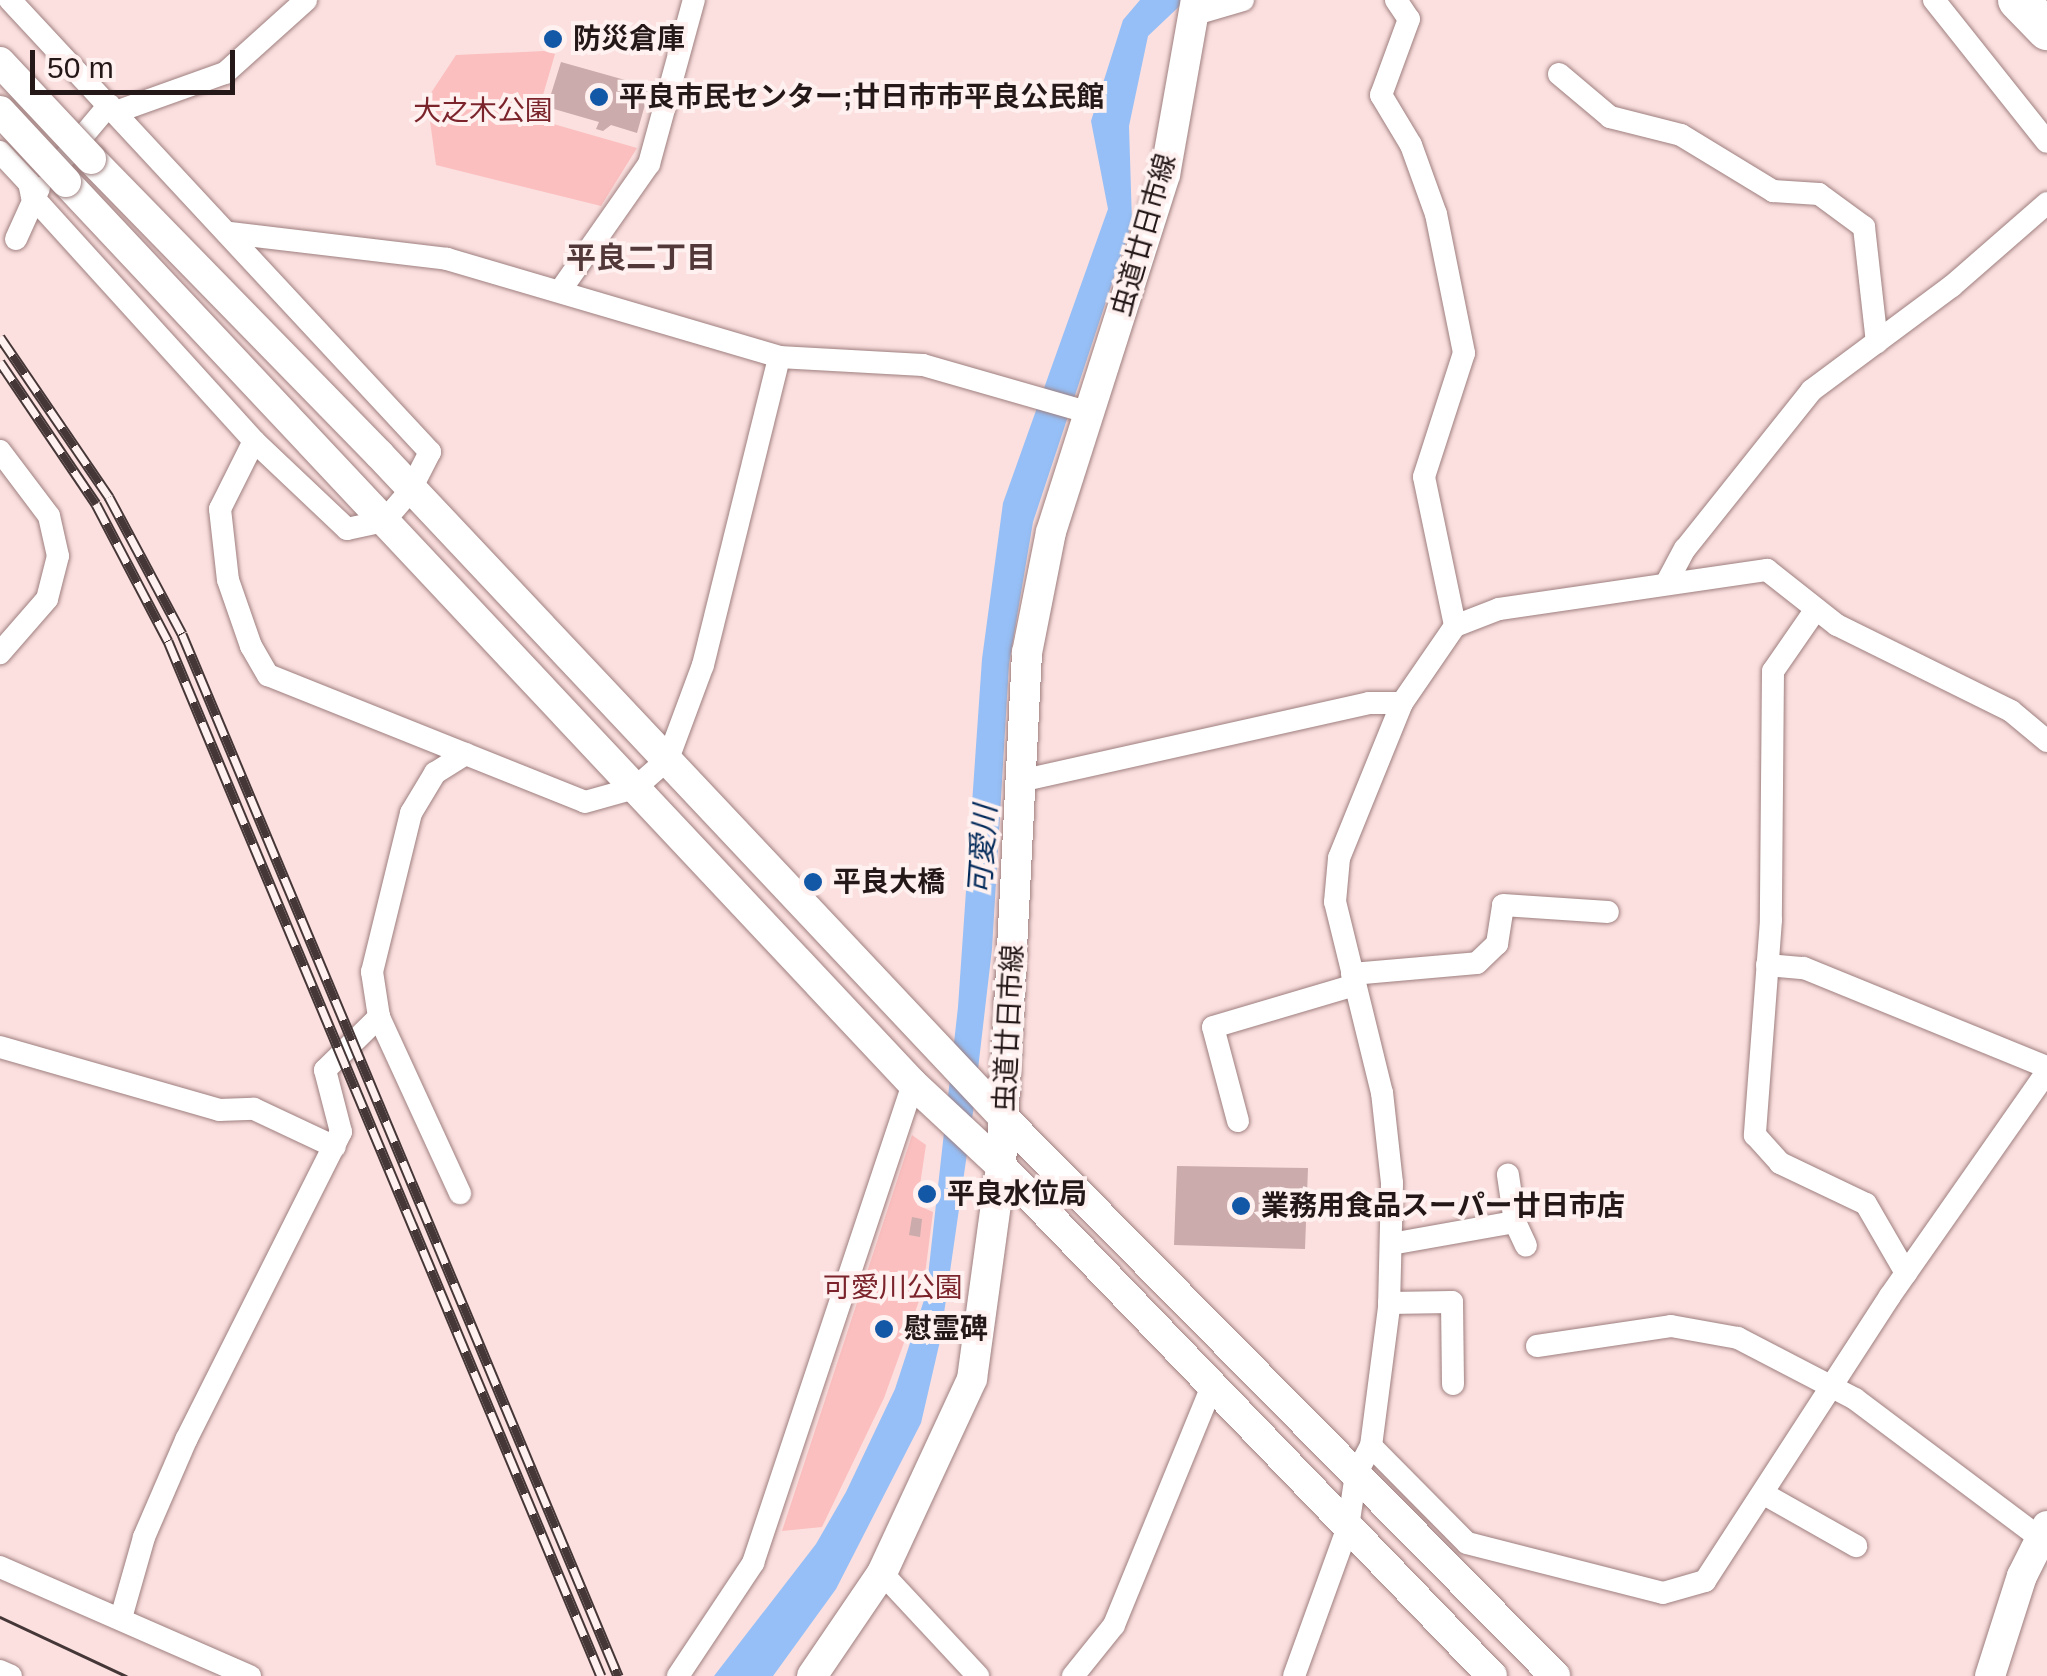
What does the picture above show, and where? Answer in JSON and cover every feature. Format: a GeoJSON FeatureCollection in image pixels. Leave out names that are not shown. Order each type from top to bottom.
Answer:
{"type":"FeatureCollection","features":[{"type":"Feature","properties":{"kind":"highway"},"geometry":{"type":"LineString","coordinates":[[2018,0],[2047,30]]}},
{"type":"Feature","properties":{"kind":"street"},"geometry":{"type":"LineString","coordinates":[[0,152],[29,183],[32,196],[254,440],[347,529],[384,521],[410,491],[430,452],[10,0]]}},
{"type":"Feature","properties":{"kind":"street"},"geometry":{"type":"LineString","coordinates":[[16,238],[32,196],[112,109],[226,73],[306,0]]}},
{"type":"Feature","properties":{"kind":"street"},"geometry":{"type":"LineString","coordinates":[[560,290],[649,164],[694,0]]}},
{"type":"Feature","properties":{"kind":"street"},"geometry":{"type":"LineString","coordinates":[[1196,5],[1243,0]]}},
{"type":"Feature","properties":{"kind":"street"},"geometry":{"type":"LineString","coordinates":[[1396,0],[1409,19],[1381,95],[1410,145],[1436,214],[1464,353],[1424,478],[1456,626]]}},
{"type":"Feature","properties":{"kind":"street"},"geometry":{"type":"LineString","coordinates":[[1934,0],[2047,142]]}},
{"type":"Feature","properties":{"kind":"street","name":"虫道廿日市線"},"geometry":{"type":"LineString","coordinates":[[812,1676],[882,1574],[972,1379],[1005,1119],[1020,781],[1031,636],[1051,532],[1082,408],[1165,175],[1196,5]]}},
{"type":"Feature","properties":{"kind":"street"},"geometry":{"type":"LineString","coordinates":[[0,62],[668,758],[1005,1119],[1555,1676]]}},
{"type":"Feature","properties":{"kind":"street"},"geometry":{"type":"LineString","coordinates":[[1559,74],[1610,117],[1681,134],[1773,190],[1819,194],[1864,227],[1877,342]]}},
{"type":"Feature","properties":{"kind":"street"},"geometry":{"type":"LineString","coordinates":[[0,111],[915,1086],[1001,1166],[1492,1676]]}},
{"type":"Feature","properties":{"kind":"street"},"geometry":{"type":"LineString","coordinates":[[1666,584],[1685,550],[1812,390],[2047,203]]}},
{"type":"Feature","properties":{"kind":"street"},"geometry":{"type":"LineString","coordinates":[[230,233],[447,260],[779,356],[923,365],[1082,408]]}},
{"type":"Feature","properties":{"kind":"street"},"geometry":{"type":"LineString","coordinates":[[254,440],[220,509],[228,580],[250,646],[268,674],[585,802],[635,788],[668,758],[704,665],[779,356]]}},
{"type":"Feature","properties":{"kind":"street"},"geometry":{"type":"LineString","coordinates":[[0,451],[50,516],[58,556],[47,599],[0,653]]}},
{"type":"Feature","properties":{"kind":"street"},"geometry":{"type":"LineString","coordinates":[[1294,1676],[1348,1528],[1356,1474],[1372,1446],[1389,1303],[1392,1183],[1382,1092],[1335,902],[1340,858],[1402,703],[1456,626],[1499,609],[1767,570],[1816,609],[2011,712],[2047,741]]}},
{"type":"Feature","properties":{"kind":"street"},"geometry":{"type":"LineString","coordinates":[[1816,609],[1773,670],[1766,965],[1755,1135],[1780,1163],[1866,1204],[1906,1272]]}},
{"type":"Feature","properties":{"kind":"street"},"geometry":{"type":"LineString","coordinates":[[1020,781],[1368,702],[1402,703]]}},
{"type":"Feature","properties":{"kind":"street"},"geometry":{"type":"LineString","coordinates":[[460,1193],[379,1017],[372,972],[411,813],[435,772],[466,754]]}},
{"type":"Feature","properties":{"kind":"street"},"geometry":{"type":"LineString","coordinates":[[1238,1120],[1213,1027],[1354,979],[1477,964],[1497,944],[1502,905],[1608,912]]}},
{"type":"Feature","properties":{"kind":"street"},"geometry":{"type":"LineString","coordinates":[[1372,1446],[1466,1542],[1664,1593],[1705,1581],[1836,1388],[1906,1272],[2047,1070],[1804,968],[1766,965]]}},
{"type":"Feature","properties":{"kind":"street"},"geometry":{"type":"LineString","coordinates":[[121,1618],[144,1538],[186,1440],[341,1132],[326,1063],[379,1017]]}},
{"type":"Feature","properties":{"kind":"street"},"geometry":{"type":"LineString","coordinates":[[0,1046],[219,1110],[254,1109],[335,1146]]}},
{"type":"Feature","properties":{"kind":"street"},"geometry":{"type":"LineString","coordinates":[[678,1676],[754,1563],[915,1086]]}},
{"type":"Feature","properties":{"kind":"street"},"geometry":{"type":"LineString","coordinates":[[1508,1175],[1515,1222],[1526,1246]]}},
{"type":"Feature","properties":{"kind":"street"},"geometry":{"type":"LineString","coordinates":[[1390,1244],[1515,1222]]}},
{"type":"Feature","properties":{"kind":"street"},"geometry":{"type":"LineString","coordinates":[[1389,1303],[1452,1302],[1453,1384]]}},
{"type":"Feature","properties":{"kind":"street"},"geometry":{"type":"LineString","coordinates":[[1538,1346],[1671,1326],[1738,1338],[1836,1388],[2043,1531],[1990,1676]]}},
{"type":"Feature","properties":{"kind":"street"},"geometry":{"type":"LineString","coordinates":[[1073,1676],[1114,1625],[1212,1386]]}},
{"type":"Feature","properties":{"kind":"street"},"geometry":{"type":"LineString","coordinates":[[1764,1494],[1856,1546]]}},
{"type":"Feature","properties":{"kind":"street"},"geometry":{"type":"LineString","coordinates":[[0,1566],[250,1676]]}},
{"type":"Feature","properties":{"kind":"street"},"geometry":{"type":"LineString","coordinates":[[882,1574],[978,1676]]}},
{"type":"Feature","properties":{"kind":"street"},"geometry":{"type":"LineString","coordinates":[[0,1671],[11,1676]]}},
{"type":"Feature","properties":{"kind":"green space","name":"大之木公園"},"geometry":{"type":"Polygon","coordinates":[[[544,51],[555,54],[536,119],[637,148],[601,206],[436,165],[427,99],[456,55],[544,51]]]}},
{"type":"Feature","properties":{"kind":"green space","name":"可愛川公園"},"geometry":{"type":"Polygon","coordinates":[[[912,1135],[926,1145],[917,1205],[933,1212],[923,1290],[884,1398],[822,1527],[782,1531],[912,1135]]]}},
{"type":"Feature","properties":{"kind":"water","name":"可愛川"},"geometry":{"type":"Polygon","coordinates":[[[1140,0],[1186,0],[1148,36],[1129,126],[1132,223],[1033,522],[1009,664],[992,949],[973,1112],[940,1341],[921,1423],[836,1589],[773,1676],[714,1676],[816,1544],[846,1492],[895,1389],[926,1294],[958,1007],[982,659],[1003,503],[1108,209],[1091,121],[1123,20],[1140,0]]]}},
{"type":"Feature","properties":{"kind":"building","name":"平良市民センター;廿日市市平良公民館"},"geometry":{"type":"Polygon","coordinates":[[[561,62],[650,87],[637,133],[611,125],[603,131],[596,129],[599,122],[547,107],[561,62]]]}},
{"type":"Feature","properties":{"kind":"building","name":"業務用食品スーパー廿日市店"},"geometry":{"type":"Polygon","coordinates":[[[1177,1166],[1308,1168],[1305,1249],[1174,1245],[1177,1166]]]}},
{"type":"Feature","properties":{"kind":"building"},"geometry":{"type":"Polygon","coordinates":[[[912,1217],[922,1219],[920,1237],[909,1235],[912,1217]]]}},
{"type":"Feature","properties":{"kind":"tram line"},"geometry":{"type":"LineString","coordinates":[[0,1617],[126,1676]]}},
{"type":"Feature","properties":{"kind":"railway"},"geometry":{"type":"LineString","coordinates":[[0,337],[109,497],[182,634],[618,1676]]}},
{"type":"Feature","properties":{"kind":"railway"},"geometry":{"type":"LineString","coordinates":[[0,362],[96,504],[168,641],[601,1676]]}},
{"type":"Feature","properties":{"kind":"place","name":"防災倉庫"},"geometry":{"type":"Point","coordinates":[553,39]}},
{"type":"Feature","properties":{"kind":"place","name":"平良市民センター;廿日市市平良公民館"},"geometry":{"type":"Point","coordinates":[599,97]}},
{"type":"Feature","properties":{"kind":"place","name":"平良大橋"},"geometry":{"type":"Point","coordinates":[813,882]}},
{"type":"Feature","properties":{"kind":"place","name":"平良水位局"},"geometry":{"type":"Point","coordinates":[927,1194]}},
{"type":"Feature","properties":{"kind":"place","name":"業務用食品スーパー廿日市店"},"geometry":{"type":"Point","coordinates":[1241,1206]}},
{"type":"Feature","properties":{"kind":"place","name":"慰霊碑"},"geometry":{"type":"Point","coordinates":[884,1329]}},
{"type":"Feature","properties":{"kind":"district","name":"平良二丁目"},"geometry":{"type":"Point","coordinates":[641,258]}}]}
